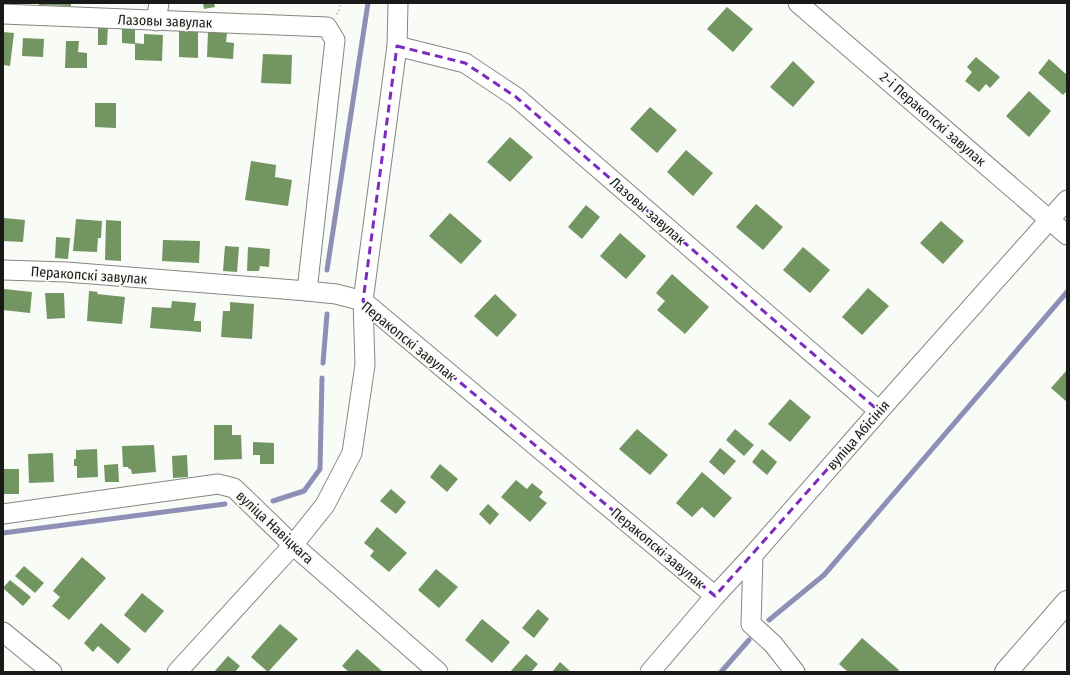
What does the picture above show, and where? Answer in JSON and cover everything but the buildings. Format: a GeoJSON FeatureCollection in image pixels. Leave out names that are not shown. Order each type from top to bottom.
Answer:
{"type":"FeatureCollection","features":[{"type":"Feature","properties":{"kind":"main road"},"geometry":{"type":"LineString","coordinates":[[1006,672],[1067,602]]}},
{"type":"Feature","properties":{"kind":"street"},"geometry":{"type":"LineString","coordinates":[[177,672],[292,545],[325,505],[352,454],[365,365],[362,301],[397,46],[398,3]]}},
{"type":"Feature","properties":{"kind":"street","name":"2-і Перакопскі завулак"},"geometry":{"type":"LineString","coordinates":[[798,3],[1067,235]]}},
{"type":"Feature","properties":{"kind":"street","name":"Лазовы завулак"},"geometry":{"type":"LineString","coordinates":[[3,14],[157,12],[327,27],[335,40],[307,291]]}},
{"type":"Feature","properties":{"kind":"street","name":"Лазовы завулак"},"geometry":{"type":"LineString","coordinates":[[397,46],[465,63],[516,97],[879,411]]}},
{"type":"Feature","properties":{"kind":"street","name":"вуліца Абісінія"},"geometry":{"type":"LineString","coordinates":[[650,672],[1067,200]]}},
{"type":"Feature","properties":{"kind":"street","name":"Перакопскі завулак"},"geometry":{"type":"LineString","coordinates":[[3,270],[66,272],[307,291],[336,294],[362,301],[716,596]]}},
{"type":"Feature","properties":{"kind":"street","name":"вуліца Навіцкага"},"geometry":{"type":"LineString","coordinates":[[3,514],[218,484],[234,488],[292,545],[438,672]]}},
{"type":"Feature","properties":{"kind":"street"},"geometry":{"type":"LineString","coordinates":[[753,555],[751,624],[773,644],[795,672]]}},
{"type":"Feature","properties":{"kind":"street"},"geometry":{"type":"LineString","coordinates":[[3,632],[52,672]]}},
{"type":"Feature","properties":{"kind":"highlighted area"},"geometry":{"type":"Polygon","coordinates":[[[397,46],[465,63],[516,97],[879,411],[715,596],[363,301],[397,46]]]}},
{"type":"Feature","properties":{"kind":"waterway"},"geometry":{"type":"LineString","coordinates":[[327,270],[368,3]]}},
{"type":"Feature","properties":{"kind":"waterway"},"geometry":{"type":"LineString","coordinates":[[769,620],[824,575],[1067,292]]}},
{"type":"Feature","properties":{"kind":"waterway"},"geometry":{"type":"LineString","coordinates":[[323,363],[327,314]]}},
{"type":"Feature","properties":{"kind":"waterway"},"geometry":{"type":"LineString","coordinates":[[273,501],[304,491],[320,469],[322,378]]}},
{"type":"Feature","properties":{"kind":"waterway"},"geometry":{"type":"LineString","coordinates":[[3,533],[225,504]]}},
{"type":"Feature","properties":{"kind":"waterway"},"geometry":{"type":"LineString","coordinates":[[721,672],[749,640]]}}]}
